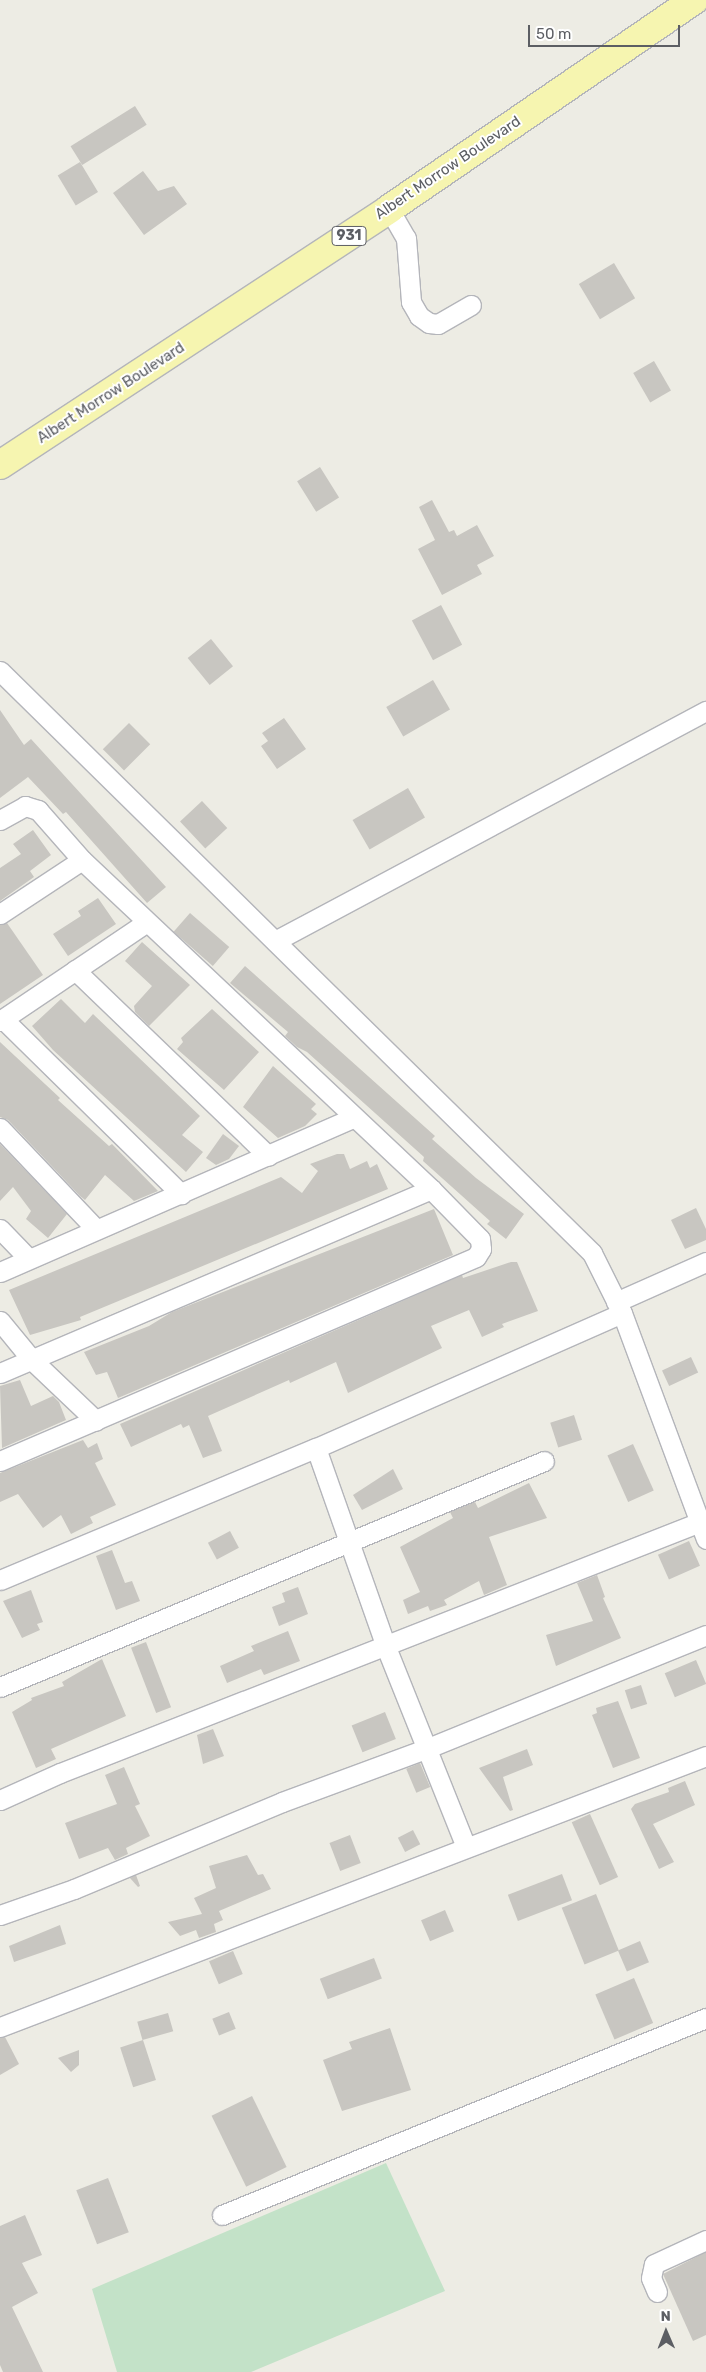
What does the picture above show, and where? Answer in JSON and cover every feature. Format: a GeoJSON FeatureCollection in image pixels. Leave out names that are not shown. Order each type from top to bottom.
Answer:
{"type":"FeatureCollection","features":[{"type":"Feature","properties":{"kind":"main road","name":"Albert Morrow Boulevard"},"geometry":{"type":"LineString","coordinates":[[0,465],[389,209],[694,0]]}},
{"type":"Feature","properties":{"kind":"street"},"geometry":{"type":"LineString","coordinates":[[389,209],[406,238],[411,302],[419,316],[429,323],[438,324],[470,305]]}},
{"type":"Feature","properties":{"kind":"street"},"geometry":{"type":"LineString","coordinates":[[0,671],[592,1253],[619,1308],[703,1531],[386,1647],[60,1773],[0,1800]]}},
{"type":"Feature","properties":{"kind":"street"},"geometry":{"type":"LineString","coordinates":[[275,941],[706,711]]}},
{"type":"Feature","properties":{"kind":"street"},"geometry":{"type":"LineString","coordinates":[[0,820],[25,806],[38,810],[82,860],[431,1189],[480,1239],[481,1249],[476,1257],[0,1461]]}},
{"type":"Feature","properties":{"kind":"street"},"geometry":{"type":"LineString","coordinates":[[0,914],[82,860]]}},
{"type":"Feature","properties":{"kind":"street"},"geometry":{"type":"LineString","coordinates":[[147,922],[2,1020],[181,1194]]}},
{"type":"Feature","properties":{"kind":"street"},"geometry":{"type":"LineString","coordinates":[[75,970],[268,1156]]}},
{"type":"Feature","properties":{"kind":"street"},"geometry":{"type":"LineString","coordinates":[[0,1272],[28,1258],[181,1194],[354,1117]]}},
{"type":"Feature","properties":{"kind":"street"},"geometry":{"type":"LineString","coordinates":[[0,1128],[96,1229]]}},
{"type":"Feature","properties":{"kind":"street"},"geometry":{"type":"LineString","coordinates":[[0,1373],[431,1189]]}},
{"type":"Feature","properties":{"kind":"street"},"geometry":{"type":"LineString","coordinates":[[0,1229],[28,1258]]}},
{"type":"Feature","properties":{"kind":"street"},"geometry":{"type":"LineString","coordinates":[[0,1580],[316,1448],[619,1308],[706,1262]]}},
{"type":"Feature","properties":{"kind":"street"},"geometry":{"type":"LineString","coordinates":[[0,1321],[32,1360],[96,1421]]}},
{"type":"Feature","properties":{"kind":"street"},"geometry":{"type":"LineString","coordinates":[[316,1448],[386,1647],[466,1847]]}},
{"type":"Feature","properties":{"kind":"street"},"geometry":{"type":"LineString","coordinates":[[0,1687],[350,1544],[544,1461]]}},
{"type":"Feature","properties":{"kind":"street"},"geometry":{"type":"LineString","coordinates":[[0,1916],[74,1889],[282,1802],[428,1748],[706,1635]]}},
{"type":"Feature","properties":{"kind":"street"},"geometry":{"type":"LineString","coordinates":[[0,2027],[706,1756]]}},
{"type":"Feature","properties":{"kind":"street"},"geometry":{"type":"LineString","coordinates":[[222,2215],[706,2018]]}},
{"type":"Feature","properties":{"kind":"street"},"geometry":{"type":"LineString","coordinates":[[657,2292],[651,2278],[654,2264],[706,2240]]}},
{"type":"Feature","properties":{"kind":"green space"},"geometry":{"type":"Polygon","coordinates":[[[386,2163],[445,2291],[251,2372],[117,2372],[92,2289],[386,2163]]]}},
{"type":"Feature","properties":{"kind":"building"},"geometry":{"type":"Polygon","coordinates":[[[135,106],[147,125],[82,165],[71,146],[135,106]]]}},
{"type":"Feature","properties":{"kind":"building"},"geometry":{"type":"Polygon","coordinates":[[[80,162],[98,192],[76,205],[58,175],[80,162]]]}},
{"type":"Feature","properties":{"kind":"building"},"geometry":{"type":"Polygon","coordinates":[[[143,171],[158,191],[174,186],[187,204],[144,235],[113,193],[143,171]]]}},
{"type":"Feature","properties":{"kind":"building"},"geometry":{"type":"Polygon","coordinates":[[[614,263],[635,298],[600,319],[579,284],[614,263]]]}},
{"type":"Feature","properties":{"kind":"building"},"geometry":{"type":"Polygon","coordinates":[[[654,361],[671,390],[650,402],[633,373],[654,361]]]}},
{"type":"Feature","properties":{"kind":"building"},"geometry":{"type":"Polygon","coordinates":[[[320,467],[339,498],[316,512],[297,481],[320,467]]]}},
{"type":"Feature","properties":{"kind":"building"},"geometry":{"type":"Polygon","coordinates":[[[432,500],[449,532],[454,530],[457,536],[477,525],[494,556],[477,565],[482,574],[442,595],[418,549],[435,540],[419,507],[432,500]]]}},
{"type":"Feature","properties":{"kind":"building"},"geometry":{"type":"Polygon","coordinates":[[[441,605],[462,645],[433,660],[412,620],[441,605]]]}},
{"type":"Feature","properties":{"kind":"building"},"geometry":{"type":"Polygon","coordinates":[[[211,639],[233,666],[210,685],[188,658],[211,639]]]}},
{"type":"Feature","properties":{"kind":"building"},"geometry":{"type":"Polygon","coordinates":[[[433,680],[450,709],[403,736],[386,707],[433,680]]]}},
{"type":"Feature","properties":{"kind":"building"},"geometry":{"type":"Polygon","coordinates":[[[0,710],[24,745],[31,739],[166,887],[147,903],[66,812],[63,814],[28,777],[0,798],[0,710]]]}},
{"type":"Feature","properties":{"kind":"building"},"geometry":{"type":"Polygon","coordinates":[[[284,718],[306,749],[277,769],[261,746],[268,741],[262,733],[284,718]]]}},
{"type":"Feature","properties":{"kind":"building"},"geometry":{"type":"Polygon","coordinates":[[[129,723],[150,744],[124,770],[103,749],[129,723]]]}},
{"type":"Feature","properties":{"kind":"building"},"geometry":{"type":"Polygon","coordinates":[[[408,788],[425,817],[370,849],[353,820],[408,788]]]}},
{"type":"Feature","properties":{"kind":"building"},"geometry":{"type":"Polygon","coordinates":[[[202,801],[227,828],[205,849],[180,821],[202,801]]]}},
{"type":"Feature","properties":{"kind":"building"},"geometry":{"type":"Polygon","coordinates":[[[33,830],[51,855],[30,871],[34,877],[0,901],[0,868],[21,854],[13,844],[33,830]]]}},
{"type":"Feature","properties":{"kind":"building"},"geometry":{"type":"Polygon","coordinates":[[[98,898],[116,924],[68,956],[53,934],[81,916],[78,911],[98,898]]]}},
{"type":"Feature","properties":{"kind":"building"},"geometry":{"type":"Polygon","coordinates":[[[190,913],[229,947],[213,966],[174,932],[190,913]]]}},
{"type":"Feature","properties":{"kind":"building"},"geometry":{"type":"Polygon","coordinates":[[[7,923],[43,975],[0,1004],[0,925],[7,923]]]}},
{"type":"Feature","properties":{"kind":"building"},"geometry":{"type":"Polygon","coordinates":[[[142,942],[190,985],[149,1026],[135,1012],[134,1006],[152,986],[125,961],[142,942]]]}},
{"type":"Feature","properties":{"kind":"building"},"geometry":{"type":"Polygon","coordinates":[[[245,966],[435,1136],[432,1139],[476,1178],[524,1214],[506,1239],[487,1224],[490,1221],[423,1161],[424,1157],[307,1052],[297,1047],[285,1036],[288,1032],[230,983],[245,966]]]}},
{"type":"Feature","properties":{"kind":"building"},"geometry":{"type":"Polygon","coordinates":[[[61,999],[85,1023],[93,1014],[200,1116],[182,1135],[203,1152],[186,1172],[53,1050],[32,1026],[61,999]]]}},
{"type":"Feature","properties":{"kind":"building"},"geometry":{"type":"Polygon","coordinates":[[[212,1009],[259,1052],[224,1090],[177,1049],[183,1042],[181,1038],[212,1009]]]}},
{"type":"Feature","properties":{"kind":"building"},"geometry":{"type":"Polygon","coordinates":[[[0,1042],[60,1098],[58,1100],[109,1146],[112,1144],[158,1191],[134,1201],[105,1175],[85,1200],[80,1196],[8,1120],[0,1117],[0,1042]]]}},
{"type":"Feature","properties":{"kind":"building"},"geometry":{"type":"Polygon","coordinates":[[[273,1066],[316,1104],[311,1109],[317,1114],[305,1126],[278,1138],[243,1107],[273,1066]]]}},
{"type":"Feature","properties":{"kind":"building"},"geometry":{"type":"Polygon","coordinates":[[[223,1134],[239,1146],[229,1159],[216,1165],[206,1158],[223,1134]]]}},
{"type":"Feature","properties":{"kind":"building"},"geometry":{"type":"Polygon","coordinates":[[[0,1144],[67,1214],[48,1238],[26,1219],[31,1211],[13,1187],[0,1201],[0,1144]]]}},
{"type":"Feature","properties":{"kind":"building"},"geometry":{"type":"Polygon","coordinates":[[[337,1154],[344,1154],[350,1169],[367,1161],[370,1168],[377,1164],[388,1189],[80,1317],[81,1320],[30,1335],[9,1290],[281,1177],[302,1193],[318,1171],[310,1164],[337,1154]]]}},
{"type":"Feature","properties":{"kind":"building"},"geometry":{"type":"Polygon","coordinates":[[[696,1208],[706,1229],[706,1240],[685,1249],[671,1220],[696,1208]]]}},
{"type":"Feature","properties":{"kind":"building"},"geometry":{"type":"Polygon","coordinates":[[[434,1209],[453,1255],[118,1398],[107,1372],[96,1375],[84,1352],[149,1326],[172,1312],[434,1209]]]}},
{"type":"Feature","properties":{"kind":"building"},"geometry":{"type":"Polygon","coordinates":[[[511,1262],[517,1262],[538,1311],[502,1324],[504,1327],[482,1337],[469,1310],[431,1326],[442,1348],[348,1393],[336,1362],[290,1383],[289,1380],[208,1416],[222,1451],[203,1458],[189,1425],[183,1428],[181,1424],[131,1447],[120,1424],[462,1275],[463,1278],[511,1262]]]}},
{"type":"Feature","properties":{"kind":"building"},"geometry":{"type":"Polygon","coordinates":[[[691,1357],[698,1372],[669,1386],[662,1371],[691,1357]]]}},
{"type":"Feature","properties":{"kind":"building"},"geometry":{"type":"Polygon","coordinates":[[[20,1380],[31,1406],[53,1396],[59,1402],[66,1420],[2,1448],[0,1386],[20,1380]]]}},
{"type":"Feature","properties":{"kind":"building"},"geometry":{"type":"Polygon","coordinates":[[[574,1415],[582,1440],[558,1447],[550,1423],[574,1415]]]}},
{"type":"Feature","properties":{"kind":"building"},"geometry":{"type":"Polygon","coordinates":[[[83,1440],[88,1448],[97,1443],[103,1459],[95,1463],[116,1505],[90,1517],[93,1523],[71,1534],[61,1515],[43,1528],[18,1494],[0,1502],[0,1473],[83,1440]]]}},
{"type":"Feature","properties":{"kind":"building"},"geometry":{"type":"Polygon","coordinates":[[[633,1444],[654,1491],[628,1502],[607,1455],[633,1444]]]}},
{"type":"Feature","properties":{"kind":"building"},"geometry":{"type":"Polygon","coordinates":[[[393,1469],[403,1489],[362,1510],[353,1495],[393,1469]]]}},
{"type":"Feature","properties":{"kind":"building"},"geometry":{"type":"Polygon","coordinates":[[[529,1483],[547,1518],[489,1537],[507,1585],[484,1595],[479,1581],[444,1600],[447,1605],[430,1611],[428,1606],[408,1614],[403,1600],[420,1592],[400,1547],[453,1518],[450,1512],[475,1502],[478,1508],[529,1483]]]}},
{"type":"Feature","properties":{"kind":"building"},"geometry":{"type":"Polygon","coordinates":[[[230,1531],[239,1548],[217,1560],[208,1543],[230,1531]]]}},
{"type":"Feature","properties":{"kind":"building"},"geometry":{"type":"Polygon","coordinates":[[[689,1541],[700,1566],[669,1579],[658,1555],[689,1541]]]}},
{"type":"Feature","properties":{"kind":"building"},"geometry":{"type":"Polygon","coordinates":[[[112,1550],[125,1583],[132,1581],[140,1601],[116,1610],[96,1556],[112,1550]]]}},
{"type":"Feature","properties":{"kind":"building"},"geometry":{"type":"Polygon","coordinates":[[[597,1575],[605,1597],[603,1598],[621,1638],[556,1666],[546,1635],[593,1621],[577,1583],[597,1575]]]}},
{"type":"Feature","properties":{"kind":"building"},"geometry":{"type":"Polygon","coordinates":[[[298,1587],[308,1614],[279,1626],[272,1607],[285,1602],[282,1593],[298,1587]]]}},
{"type":"Feature","properties":{"kind":"building"},"geometry":{"type":"Polygon","coordinates":[[[31,1590],[43,1622],[37,1624],[40,1630],[22,1638],[3,1601],[31,1590]]]}},
{"type":"Feature","properties":{"kind":"building"},"geometry":{"type":"Polygon","coordinates":[[[288,1631],[300,1661],[264,1675],[261,1669],[227,1683],[220,1666],[254,1651],[251,1646],[288,1631]]]}},
{"type":"Feature","properties":{"kind":"building"},"geometry":{"type":"Polygon","coordinates":[[[146,1642],[171,1707],[156,1713],[131,1648],[146,1642]]]}},
{"type":"Feature","properties":{"kind":"building"},"geometry":{"type":"Polygon","coordinates":[[[102,1659],[126,1716],[51,1749],[56,1759],[36,1768],[12,1712],[32,1700],[31,1698],[64,1686],[62,1682],[102,1659]]]}},
{"type":"Feature","properties":{"kind":"building"},"geometry":{"type":"Polygon","coordinates":[[[696,1660],[706,1684],[675,1697],[665,1673],[696,1660]]]}},
{"type":"Feature","properties":{"kind":"building"},"geometry":{"type":"Polygon","coordinates":[[[641,1685],[647,1704],[631,1709],[625,1690],[641,1685]]]}},
{"type":"Feature","properties":{"kind":"building"},"geometry":{"type":"Polygon","coordinates":[[[618,1701],[640,1758],[613,1768],[592,1715],[597,1713],[596,1708],[618,1701]]]}},
{"type":"Feature","properties":{"kind":"building"},"geometry":{"type":"Polygon","coordinates":[[[385,1712],[396,1739],[362,1752],[352,1725],[385,1712]]]}},
{"type":"Feature","properties":{"kind":"building"},"geometry":{"type":"Polygon","coordinates":[[[213,1729],[224,1756],[203,1764],[197,1735],[213,1729]]]}},
{"type":"Feature","properties":{"kind":"building"},"geometry":{"type":"Polygon","coordinates":[[[527,1749],[533,1765],[503,1777],[513,1810],[510,1811],[479,1768],[527,1749]]]}},
{"type":"Feature","properties":{"kind":"building"},"geometry":{"type":"Polygon","coordinates":[[[420,1763],[430,1787],[416,1793],[406,1769],[420,1763]]]}},
{"type":"Feature","properties":{"kind":"building"},"geometry":{"type":"Polygon","coordinates":[[[124,1767],[140,1804],[135,1806],[150,1836],[126,1848],[128,1854],[115,1860],[108,1848],[79,1859],[65,1823],[117,1804],[105,1775],[124,1767]]]}},
{"type":"Feature","properties":{"kind":"building"},"geometry":{"type":"Polygon","coordinates":[[[685,1781],[695,1805],[653,1824],[674,1862],[659,1869],[631,1809],[635,1804],[669,1792],[668,1788],[685,1781]]]}},
{"type":"Feature","properties":{"kind":"building"},"geometry":{"type":"Polygon","coordinates":[[[590,1814],[618,1877],[600,1885],[572,1822],[590,1814]]]}},
{"type":"Feature","properties":{"kind":"building"},"geometry":{"type":"Polygon","coordinates":[[[413,1830],[420,1844],[405,1852],[398,1838],[413,1830]]]}},
{"type":"Feature","properties":{"kind":"building"},"geometry":{"type":"Polygon","coordinates":[[[350,1835],[361,1863],[340,1871],[329,1843],[350,1835]]]}},
{"type":"Feature","properties":{"kind":"building"},"geometry":{"type":"Polygon","coordinates":[[[247,1855],[258,1875],[263,1874],[271,1889],[219,1911],[223,1920],[214,1924],[216,1932],[199,1938],[196,1930],[180,1936],[168,1922],[202,1914],[194,1898],[216,1888],[209,1866],[247,1855]]]}},
{"type":"Feature","properties":{"kind":"building"},"geometry":{"type":"Polygon","coordinates":[[[562,1874],[572,1900],[518,1921],[508,1895],[562,1874]]]}},
{"type":"Feature","properties":{"kind":"building"},"geometry":{"type":"Polygon","coordinates":[[[136,1875],[140,1886],[138,1887],[130,1878],[136,1875]]]}},
{"type":"Feature","properties":{"kind":"building"},"geometry":{"type":"Polygon","coordinates":[[[596,1894],[619,1951],[585,1964],[562,1908],[596,1894]]]}},
{"type":"Feature","properties":{"kind":"building"},"geometry":{"type":"Polygon","coordinates":[[[445,1910],[454,1931],[430,1941],[421,1920],[445,1910]]]}},
{"type":"Feature","properties":{"kind":"building"},"geometry":{"type":"Polygon","coordinates":[[[60,1925],[66,1944],[14,1962],[9,1946],[60,1925]]]}},
{"type":"Feature","properties":{"kind":"building"},"geometry":{"type":"Polygon","coordinates":[[[640,1941],[649,1962],[627,1972],[618,1950],[640,1941]]]}},
{"type":"Feature","properties":{"kind":"building"},"geometry":{"type":"Polygon","coordinates":[[[233,1951],[243,1974],[219,1984],[209,1961],[233,1951]]]}},
{"type":"Feature","properties":{"kind":"building"},"geometry":{"type":"Polygon","coordinates":[[[374,1958],[382,1979],[328,1999],[320,1979],[374,1958]]]}},
{"type":"Feature","properties":{"kind":"building"},"geometry":{"type":"Polygon","coordinates":[[[634,1978],[653,2023],[614,2040],[595,1994],[634,1978]]]}},
{"type":"Feature","properties":{"kind":"building"},"geometry":{"type":"Polygon","coordinates":[[[229,2012],[236,2029],[219,2035],[212,2019],[229,2012]]]}},
{"type":"Feature","properties":{"kind":"building"},"geometry":{"type":"Polygon","coordinates":[[[168,2013],[173,2031],[142,2040],[137,2022],[168,2013]]]}},
{"type":"Feature","properties":{"kind":"building"},"geometry":{"type":"Polygon","coordinates":[[[390,2028],[411,2090],[342,2111],[323,2060],[352,2049],[349,2042],[390,2028]]]}},
{"type":"Feature","properties":{"kind":"building"},"geometry":{"type":"Polygon","coordinates":[[[5,2037],[19,2064],[0,2075],[0,2038],[5,2037]]]}},
{"type":"Feature","properties":{"kind":"building"},"geometry":{"type":"Polygon","coordinates":[[[143,2040],[156,2080],[133,2087],[120,2047],[143,2040]]]}},
{"type":"Feature","properties":{"kind":"building"},"geometry":{"type":"Polygon","coordinates":[[[79,2050],[79,2065],[71,2072],[58,2058],[79,2050]]]}},
{"type":"Feature","properties":{"kind":"building"},"geometry":{"type":"Polygon","coordinates":[[[252,2096],[287,2167],[246,2187],[212,2116],[252,2096]]]}},
{"type":"Feature","properties":{"kind":"building"},"geometry":{"type":"Polygon","coordinates":[[[108,2178],[129,2232],[97,2244],[76,2190],[108,2178]]]}},
{"type":"Feature","properties":{"kind":"building"},"geometry":{"type":"Polygon","coordinates":[[[25,2215],[42,2255],[22,2263],[38,2293],[12,2307],[43,2372],[3,2372],[0,2365],[0,2226],[25,2215]]]}},
{"type":"Feature","properties":{"kind":"building"},"geometry":{"type":"Polygon","coordinates":[[[706,2252],[706,2335],[693,2341],[663,2274],[706,2252]]]}}]}
